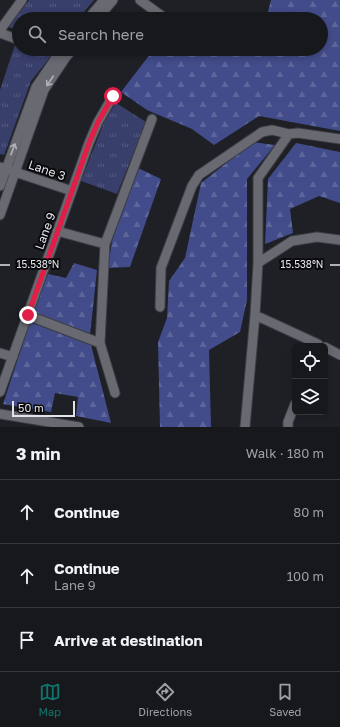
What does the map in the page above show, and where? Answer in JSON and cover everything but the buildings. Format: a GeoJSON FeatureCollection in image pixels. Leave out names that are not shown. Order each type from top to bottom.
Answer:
{"type":"FeatureCollection","features":[{"type":"Feature","properties":{"kind":"street"},"geometry":{"type":"LineString","coordinates":[[13,12],[22,0]]}},
{"type":"Feature","properties":{"kind":"street"},"geometry":{"type":"LineString","coordinates":[[94,12],[104,0]]}},
{"type":"Feature","properties":{"kind":"street"},"geometry":{"type":"LineString","coordinates":[[103,12],[113,0]]}},
{"type":"Feature","properties":{"kind":"street"},"geometry":{"type":"LineString","coordinates":[[140,0],[156,12]]}},
{"type":"Feature","properties":{"kind":"street"},"geometry":{"type":"LineString","coordinates":[[0,30],[12,14]]}},
{"type":"Feature","properties":{"kind":"street"},"geometry":{"type":"LineString","coordinates":[[0,33],[12,37]]}},
{"type":"Feature","properties":{"kind":"street"},"geometry":{"type":"LineString","coordinates":[[0,186],[3,168],[36,87],[60,56]]}},
{"type":"Feature","properties":{"kind":"street"},"geometry":{"type":"LineString","coordinates":[[0,215],[44,90],[61,56]]}},
{"type":"Feature","properties":{"kind":"street","name":"Lane 9"},"geometry":{"type":"LineString","coordinates":[[0,392],[89,143],[98,122],[113,96]]}},
{"type":"Feature","properties":{"kind":"street"},"geometry":{"type":"LineString","coordinates":[[115,393],[100,343],[105,244],[152,119]]}},
{"type":"Feature","properties":{"kind":"street"},"geometry":{"type":"LineString","coordinates":[[160,307],[161,268],[192,186],[199,175],[262,132],[272,130],[289,134],[298,133],[340,139]]}},
{"type":"Feature","properties":{"kind":"street"},"geometry":{"type":"LineString","coordinates":[[245,427],[258,263],[258,178],[289,134]]}},
{"type":"Feature","properties":{"kind":"street","name":"Lane 3"},"geometry":{"type":"LineString","coordinates":[[3,168],[72,191]]}},
{"type":"Feature","properties":{"kind":"street"},"geometry":{"type":"LineString","coordinates":[[57,231],[105,244]]}},
{"type":"Feature","properties":{"kind":"street"},"geometry":{"type":"LineString","coordinates":[[258,263],[292,241],[317,237],[340,240]]}},
{"type":"Feature","properties":{"kind":"street"},"geometry":{"type":"LineString","coordinates":[[28,315],[100,343]]}},
{"type":"Feature","properties":{"kind":"street"},"geometry":{"type":"LineString","coordinates":[[255,315],[315,343]]}},
{"type":"Feature","properties":{"kind":"street"},"geometry":{"type":"LineString","coordinates":[[328,349],[340,354]]}},
{"type":"Feature","properties":{"kind":"street"},"geometry":{"type":"LineString","coordinates":[[0,353],[12,357]]}},
{"type":"Feature","properties":{"kind":"street"},"geometry":{"type":"LineString","coordinates":[[288,427],[288,422],[292,412]]}},
{"type":"Feature","properties":{"kind":"street"},"geometry":{"type":"LineString","coordinates":[[0,414],[79,427]]}},
{"type":"Feature","properties":{"kind":"green space"},"geometry":{"type":"Polygon","coordinates":[[[29,0],[94,0],[84,12],[20,12],[29,0]]]}},
{"type":"Feature","properties":{"kind":"green space"},"geometry":{"type":"Polygon","coordinates":[[[271,0],[340,0],[340,131],[259,116],[214,145],[192,129],[147,110],[121,92],[149,56],[328,56],[328,12],[268,12],[271,0]]]}},
{"type":"Feature","properties":{"kind":"green space"},"geometry":{"type":"Polygon","coordinates":[[[12,22],[12,28],[8,27],[12,22]]]}},
{"type":"Feature","properties":{"kind":"green space"},"geometry":{"type":"Polygon","coordinates":[[[12,54],[12,56],[51,56],[31,81],[4,155],[0,154],[0,90],[12,54]]]}},
{"type":"Feature","properties":{"kind":"green space"},"geometry":{"type":"Polygon","coordinates":[[[116,103],[146,122],[117,194],[81,181],[105,120],[116,103]]]}},
{"type":"Feature","properties":{"kind":"green space"},"geometry":{"type":"Polygon","coordinates":[[[253,142],[275,145],[247,179],[247,300],[240,332],[209,350],[211,427],[160,427],[158,342],[167,318],[169,281],[185,258],[201,183],[253,142]]]}},
{"type":"Feature","properties":{"kind":"green space"},"geometry":{"type":"Polygon","coordinates":[[[296,143],[340,152],[340,203],[319,196],[290,209],[293,233],[265,244],[268,179],[296,143]]]}},
{"type":"Feature","properties":{"kind":"green space"},"geometry":{"type":"Polygon","coordinates":[[[138,168],[161,179],[130,267],[108,268],[112,241],[138,168]]]}},
{"type":"Feature","properties":{"kind":"green space"},"geometry":{"type":"Polygon","coordinates":[[[74,263],[97,270],[90,335],[32,313],[48,274],[66,278],[74,263]]]}},
{"type":"Feature","properties":{"kind":"green space"},"geometry":{"type":"Polygon","coordinates":[[[30,322],[91,345],[111,423],[76,416],[78,397],[55,393],[51,412],[3,404],[30,322]]]}},
{"type":"Feature","properties":{"kind":"route"},"geometry":{"type":"LineString","coordinates":[[28,315],[89,143],[98,122],[113,96]]}}]}
